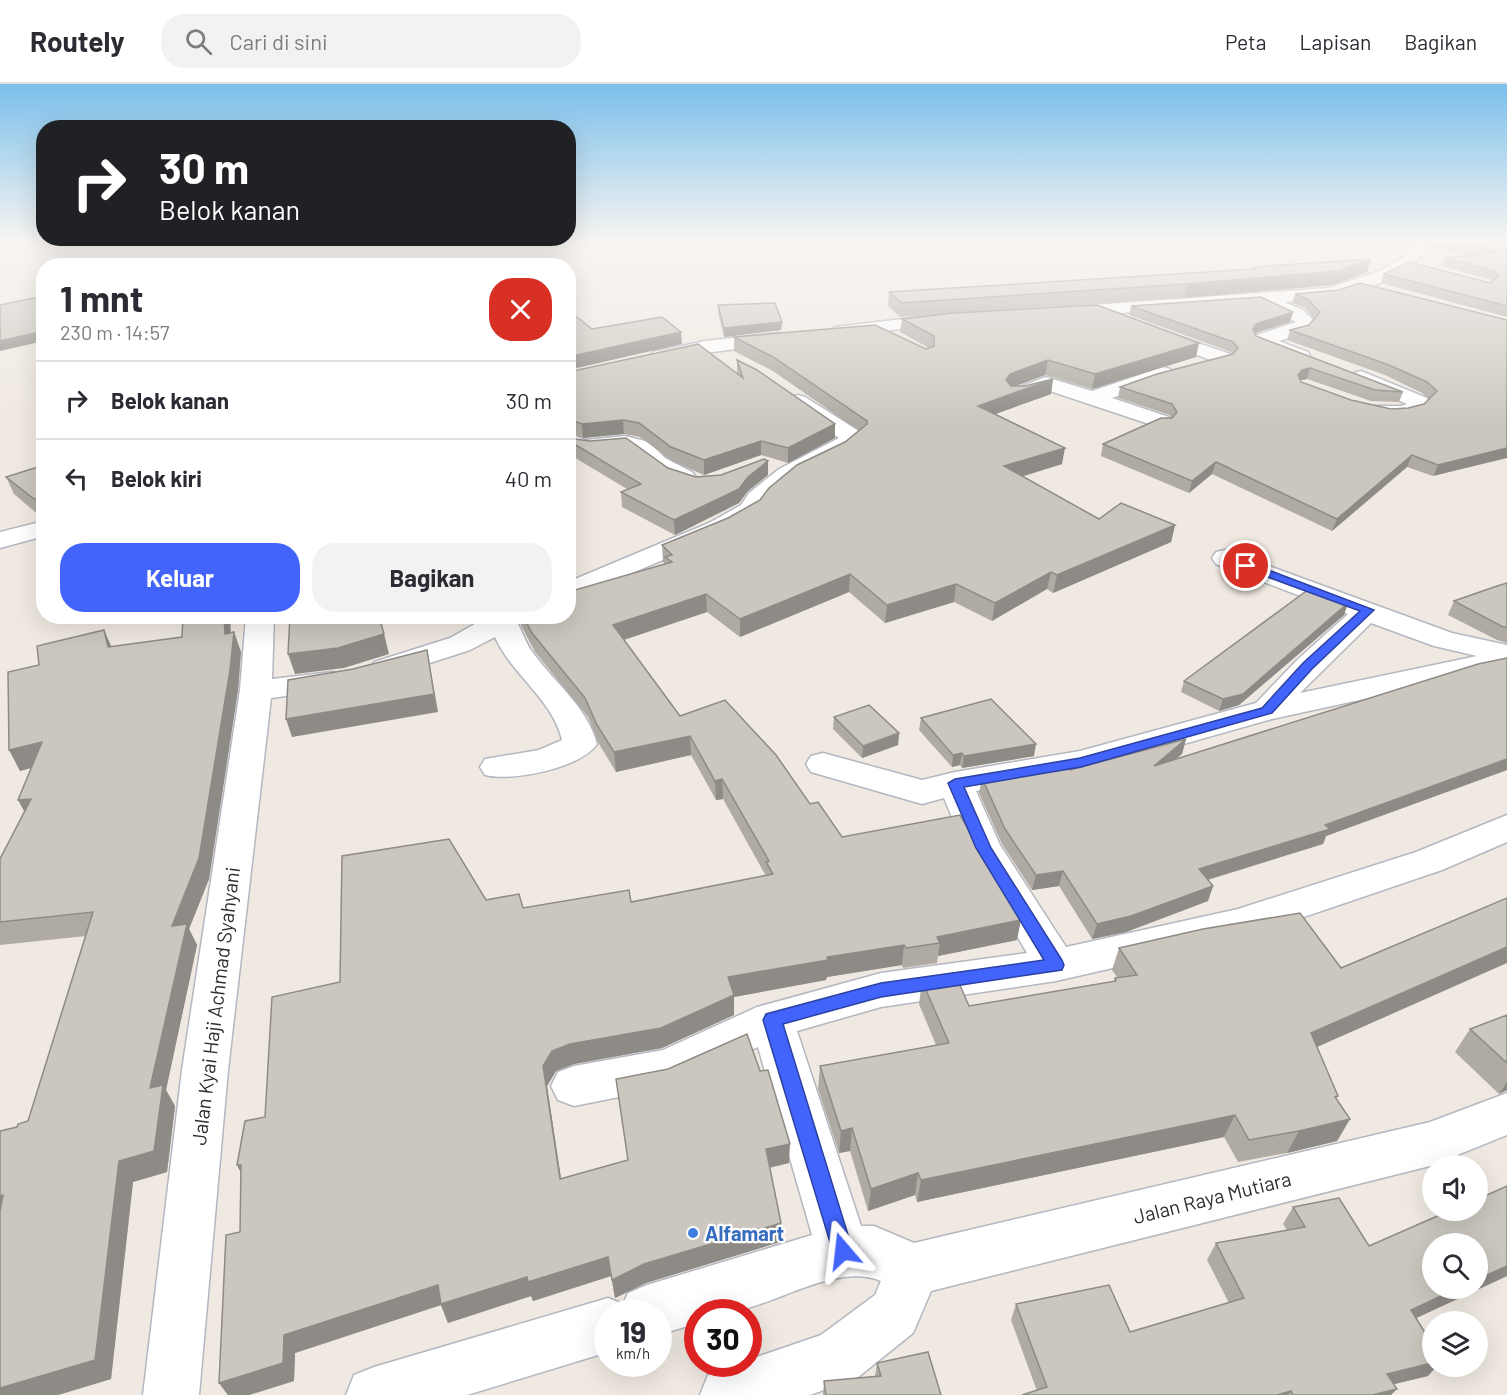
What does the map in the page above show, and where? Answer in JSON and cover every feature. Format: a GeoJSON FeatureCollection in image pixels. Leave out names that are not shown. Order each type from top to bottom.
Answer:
{"type":"FeatureCollection","features":[{"type":"Feature","properties":{"kind":"street"},"geometry":{"type":"LineString","coordinates":[[1046,313],[1220,301]]}},
{"type":"Feature","properties":{"kind":"street"},"geometry":{"type":"LineString","coordinates":[[1268,301],[1297,314],[1306,322],[1299,329],[1261,340],[1317,362]]}},
{"type":"Feature","properties":{"kind":"street"},"geometry":{"type":"LineString","coordinates":[[1092,398],[1187,367],[1223,358],[1093,311]]}},
{"type":"Feature","properties":{"kind":"street"},"geometry":{"type":"LineString","coordinates":[[817,334],[964,318]]}},
{"type":"Feature","properties":{"kind":"street"},"geometry":{"type":"LineString","coordinates":[[873,328],[903,344]]}},
{"type":"Feature","properties":{"kind":"street"},"geometry":{"type":"LineString","coordinates":[[638,361],[705,347],[795,337]]}},
{"type":"Feature","properties":{"kind":"street"},"geometry":{"type":"LineString","coordinates":[[705,347],[741,365]]}},
{"type":"Feature","properties":{"kind":"street"},"geometry":{"type":"LineString","coordinates":[[1340,370],[1420,402],[1419,406],[1404,413],[1381,411],[1358,404]]}},
{"type":"Feature","properties":{"kind":"street"},"geometry":{"type":"LineString","coordinates":[[1016,395],[1046,383],[1161,422]]}},
{"type":"Feature","properties":{"kind":"street"},"geometry":{"type":"LineString","coordinates":[[576,589],[718,528],[750,510],[758,498],[786,474],[835,451],[854,438],[779,386]]}},
{"type":"Feature","properties":{"kind":"street"},"geometry":{"type":"LineString","coordinates":[[576,444],[584,447],[625,443],[641,447],[657,463],[701,484]]}},
{"type":"Feature","properties":{"kind":"street"},"geometry":{"type":"LineString","coordinates":[[762,464],[771,465],[786,474]]}},
{"type":"Feature","properties":{"kind":"street"},"geometry":{"type":"LineString","coordinates":[[0,540],[36,530]]}},
{"type":"Feature","properties":{"kind":"street"},"geometry":{"type":"LineString","coordinates":[[1226,558],[1444,640],[1507,654]]}},
{"type":"Feature","properties":{"kind":"street"},"geometry":{"type":"LineString","coordinates":[[1267,710],[1308,666],[1368,610]]}},
{"type":"Feature","properties":{"kind":"street","name":"Jalan Kyai Haji Achmad Syahyani"},"geometry":{"type":"LineString","coordinates":[[171,1395],[204,1070],[256,690],[260,624]]}},
{"type":"Feature","properties":{"kind":"street"},"geometry":{"type":"LineString","coordinates":[[256,690],[358,676],[460,644],[496,624]]}},
{"type":"Feature","properties":{"kind":"street"},"geometry":{"type":"LineString","coordinates":[[497,767],[538,762],[565,754],[580,744],[579,735],[571,721],[517,653],[509,624]]}},
{"type":"Feature","properties":{"kind":"street"},"geometry":{"type":"LineString","coordinates":[[823,764],[922,792],[955,783],[1081,762],[1267,710],[1507,659]]}},
{"type":"Feature","properties":{"kind":"street"},"geometry":{"type":"LineString","coordinates":[[955,783],[983,848],[1056,965]]}},
{"type":"Feature","properties":{"kind":"street"},"geometry":{"type":"LineString","coordinates":[[574,1086],[669,1068],[772,1020],[881,990],[1056,965],[1250,921],[1429,861],[1507,827]]}},
{"type":"Feature","properties":{"kind":"street"},"geometry":{"type":"LineString","coordinates":[[772,1020],[843,1251]]}},
{"type":"Feature","properties":{"kind":"street","name":"Jalan Raya Mutiara"},"geometry":{"type":"LineString","coordinates":[[914,1269],[1430,1144],[1507,1114]]}},
{"type":"Feature","properties":{"kind":"street"},"geometry":{"type":"LineString","coordinates":[[672,1304],[843,1251],[874,1252],[914,1269],[894,1314],[837,1358],[728,1395]]}},
{"type":"Feature","properties":{"kind":"street"},"geometry":{"type":"LineString","coordinates":[[374,1395],[594,1329]]}},
{"type":"Feature","properties":{"kind":"building"},"geometry":{"type":"Polygon","coordinates":[[[19,301],[36,301],[36,333],[0,341],[0,305],[19,301]]]}},
{"type":"Feature","properties":{"kind":"building"},"geometry":{"type":"Polygon","coordinates":[[[899,301],[928,301],[901,303],[899,301]]]}},
{"type":"Feature","properties":{"kind":"building"},"geometry":{"type":"Polygon","coordinates":[[[1201,301],[1270,301],[1293,312],[1256,324],[1253,329],[1256,336],[1403,392],[1375,390],[1310,368],[1302,370],[1298,375],[1301,382],[1351,400],[1391,409],[1424,404],[1437,391],[1427,382],[1389,365],[1290,330],[1309,325],[1320,312],[1309,301],[1432,301],[1507,320],[1507,448],[1438,465],[1412,455],[1337,519],[1216,462],[1192,481],[1103,444],[1161,418],[1172,418],[1177,412],[1172,404],[1120,387],[1157,374],[1233,354],[1238,348],[1233,342],[1131,306],[1201,301]]]}},
{"type":"Feature","properties":{"kind":"building"},"geometry":{"type":"Polygon","coordinates":[[[1488,301],[1507,301],[1507,306],[1488,301]]]}},
{"type":"Feature","properties":{"kind":"building"},"geometry":{"type":"Polygon","coordinates":[[[775,303],[782,322],[724,328],[718,305],[775,303]]]}},
{"type":"Feature","properties":{"kind":"building"},"geometry":{"type":"Polygon","coordinates":[[[1097,305],[1199,343],[1095,374],[1048,360],[1010,374],[1006,380],[1011,386],[1025,386],[1053,379],[978,406],[1065,448],[1004,466],[1099,519],[1121,503],[1175,525],[1057,575],[1051,572],[995,603],[956,584],[887,605],[850,574],[740,619],[706,594],[613,625],[680,716],[725,700],[776,755],[810,804],[818,802],[842,837],[960,815],[1021,920],[937,937],[940,943],[906,948],[904,945],[827,957],[828,960],[728,977],[734,995],[661,1028],[570,1044],[552,1051],[543,1066],[560,1179],[628,1160],[616,1079],[668,1069],[747,1034],[760,1071],[768,1070],[790,1144],[766,1149],[781,1223],[644,1264],[612,1280],[608,1257],[528,1282],[527,1277],[441,1304],[438,1285],[284,1335],[283,1363],[219,1383],[226,1235],[240,1232],[241,1165],[237,1165],[245,1121],[265,1117],[272,997],[340,982],[342,856],[449,839],[486,900],[519,894],[523,908],[629,890],[631,902],[773,874],[766,862],[769,861],[722,779],[715,781],[690,736],[614,752],[597,725],[585,698],[527,624],[576,624],[576,590],[672,562],[665,557],[672,555],[662,545],[728,518],[760,500],[769,488],[797,465],[845,442],[867,424],[867,421],[773,357],[734,337],[875,325],[926,349],[934,346],[934,336],[902,319],[954,313],[1097,305]]]}},
{"type":"Feature","properties":{"kind":"building"},"geometry":{"type":"Polygon","coordinates":[[[576,317],[592,329],[662,317],[681,332],[576,355],[576,317]]]}},
{"type":"Feature","properties":{"kind":"building"},"geometry":{"type":"Polygon","coordinates":[[[698,344],[743,378],[737,360],[757,370],[835,424],[788,448],[761,441],[704,460],[671,447],[639,423],[623,420],[582,424],[576,422],[576,370],[698,344]]]}},
{"type":"Feature","properties":{"kind":"building"},"geometry":{"type":"Polygon","coordinates":[[[626,438],[668,468],[696,477],[721,475],[764,459],[768,461],[748,477],[739,489],[674,520],[621,492],[641,484],[576,445],[576,439],[590,441],[626,438]]]}},
{"type":"Feature","properties":{"kind":"building"},"geometry":{"type":"Polygon","coordinates":[[[36,468],[36,499],[34,499],[6,477],[36,468]]]}},
{"type":"Feature","properties":{"kind":"building"},"geometry":{"type":"Polygon","coordinates":[[[1507,583],[1507,627],[1454,601],[1497,586],[1507,583]]]}},
{"type":"Feature","properties":{"kind":"building"},"geometry":{"type":"Polygon","coordinates":[[[1309,589],[1348,603],[1243,694],[1223,699],[1184,681],[1309,589]]]}},
{"type":"Feature","properties":{"kind":"building"},"geometry":{"type":"Polygon","coordinates":[[[183,624],[224,624],[225,634],[234,632],[230,670],[199,858],[172,926],[187,924],[150,1088],[163,1085],[154,1151],[119,1161],[95,1360],[0,1388],[0,1211],[3,1195],[0,1196],[0,1131],[17,1127],[18,1124],[28,1121],[93,912],[0,922],[0,859],[31,799],[18,800],[42,742],[9,750],[8,672],[39,665],[37,646],[104,630],[108,647],[182,637],[183,624]]]}},
{"type":"Feature","properties":{"kind":"building"},"geometry":{"type":"Polygon","coordinates":[[[290,624],[381,624],[384,634],[338,648],[288,654],[290,624]]]}},
{"type":"Feature","properties":{"kind":"building"},"geometry":{"type":"Polygon","coordinates":[[[427,650],[434,694],[286,719],[288,680],[353,669],[427,650]]]}},
{"type":"Feature","properties":{"kind":"building"},"geometry":{"type":"Polygon","coordinates":[[[1507,658],[1507,759],[1325,825],[1330,829],[1199,869],[1213,886],[1131,916],[1097,924],[1063,871],[1036,875],[1005,829],[982,778],[1060,765],[1070,770],[1186,739],[1154,766],[1478,664],[1507,658]]]}},
{"type":"Feature","properties":{"kind":"building"},"geometry":{"type":"Polygon","coordinates":[[[991,699],[1036,744],[964,756],[962,753],[953,755],[921,718],[991,699]]]}},
{"type":"Feature","properties":{"kind":"building"},"geometry":{"type":"Polygon","coordinates":[[[869,705],[899,733],[863,746],[834,717],[869,705]]]}},
{"type":"Feature","properties":{"kind":"building"},"geometry":{"type":"Polygon","coordinates":[[[1507,898],[1507,947],[1311,1033],[1338,1096],[1335,1097],[1350,1119],[1249,1140],[1235,1115],[921,1180],[918,1173],[871,1189],[852,1128],[841,1131],[820,1066],[949,1043],[922,981],[956,976],[969,1006],[1116,981],[1115,978],[1137,975],[1119,948],[1203,929],[1300,913],[1341,968],[1507,898]]]}},
{"type":"Feature","properties":{"kind":"building"},"geometry":{"type":"Polygon","coordinates":[[[1507,1015],[1507,1063],[1470,1029],[1507,1015]]]}},
{"type":"Feature","properties":{"kind":"building"},"geometry":{"type":"Polygon","coordinates":[[[1507,1186],[1507,1266],[1488,1275],[1488,1233],[1422,1233],[1422,1299],[1434,1299],[1411,1310],[1422,1328],[1422,1365],[1387,1374],[1397,1389],[1372,1395],[1293,1395],[1291,1391],[1277,1395],[1022,1395],[1047,1387],[1016,1304],[1109,1285],[1130,1332],[1244,1298],[1216,1243],[1305,1227],[1293,1207],[1339,1198],[1369,1246],[1426,1221],[1488,1221],[1488,1195],[1507,1186]]]}},
{"type":"Feature","properties":{"kind":"building"},"geometry":{"type":"Polygon","coordinates":[[[928,1352],[941,1395],[826,1395],[824,1381],[881,1376],[877,1363],[928,1352]]]}},
{"type":"Feature","properties":{"kind":"place","name":"Alfamart"},"geometry":{"type":"Point","coordinates":[693,1233]}},
{"type":"Feature","properties":{"kind":"route"},"geometry":{"type":"LineString","coordinates":[[843,1251],[772,1020],[881,990],[1056,965],[983,848],[955,783],[970,783],[1081,762],[1267,710],[1308,666],[1368,610],[1246,566]]}}]}
